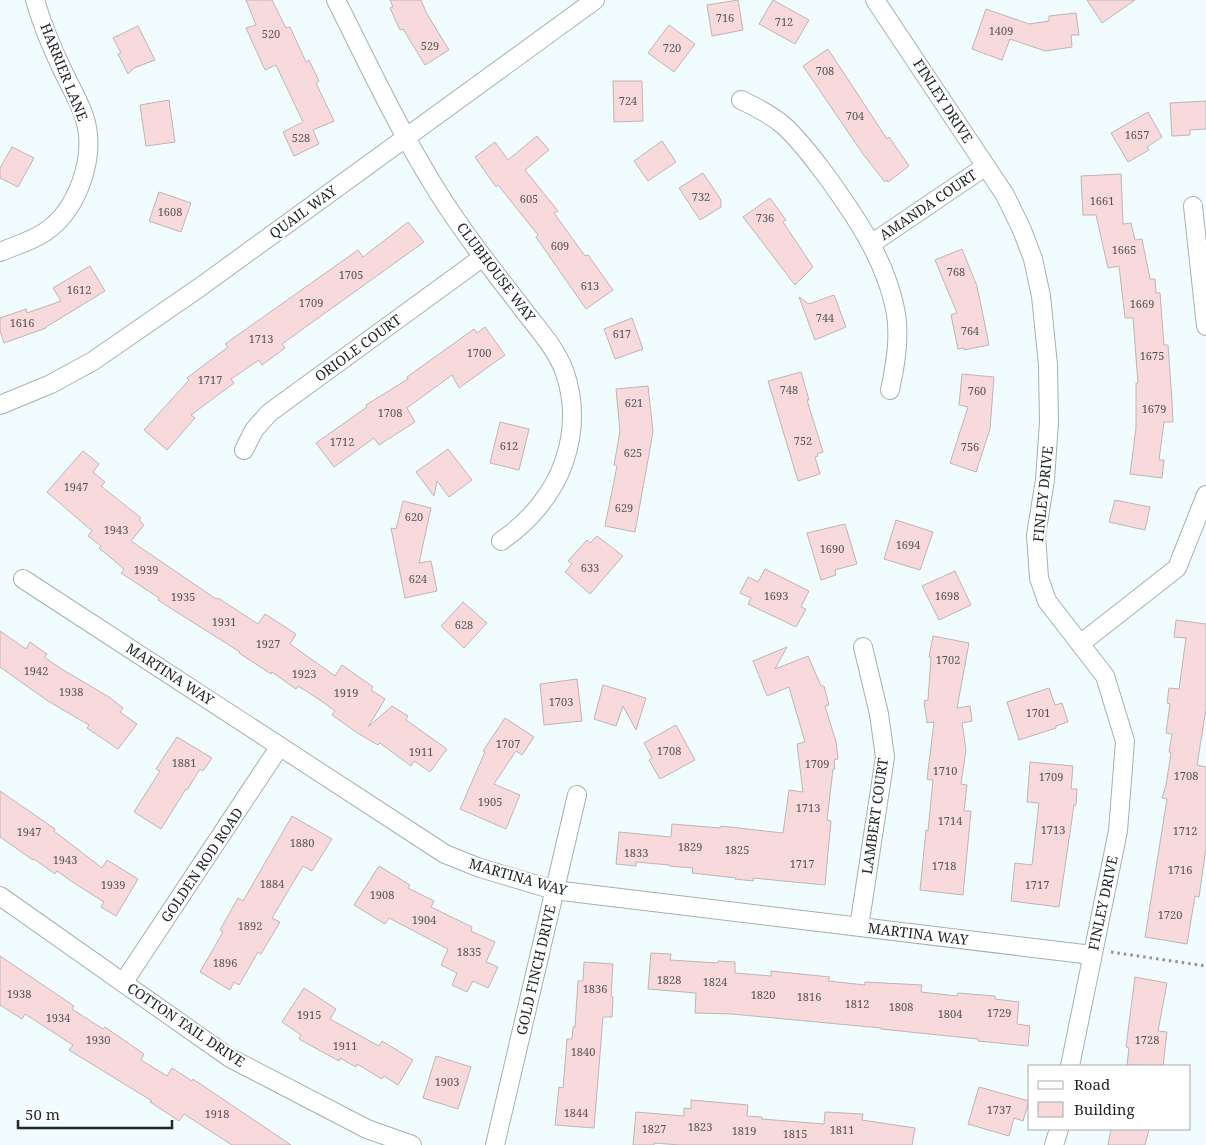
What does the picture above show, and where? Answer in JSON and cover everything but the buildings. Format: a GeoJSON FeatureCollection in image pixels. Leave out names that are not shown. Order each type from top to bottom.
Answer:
{"type":"FeatureCollection","features":[{"type":"Feature","properties":{"kind":"street","name":"HARRIER LANE"},"geometry":{"type":"LineString","coordinates":[[0,252],[44,233],[51,227],[70,206],[80,186],[86,163],[88,139],[84,116],[59,62],[35,0]]}},
{"type":"Feature","properties":{"kind":"street","name":"CLUBHOUSE WAY"},"geometry":{"type":"LineString","coordinates":[[336,0],[405,137],[439,194],[483,257],[554,350],[565,372],[571,396],[573,421],[569,446],[561,470],[548,494],[531,516],[501,540]]}},
{"type":"Feature","properties":{"kind":"street","name":"QUAIL WAY"},"geometry":{"type":"LineString","coordinates":[[0,405],[50,384],[93,361],[203,285],[595,0]]}},
{"type":"Feature","properties":{"kind":"street","name":"FINLEY DRIVE"},"geometry":{"type":"LineString","coordinates":[[875,0],[1005,195],[1033,258],[1041,296],[1048,365],[1049,422],[1045,480],[1036,535],[1039,578],[1047,601],[1105,676],[1125,741],[1118,831],[1070,1065]]}},
{"type":"Feature","properties":{"kind":"street","name":"AMANDA COURT"},"geometry":{"type":"LineString","coordinates":[[741,100],[766,112],[783,125],[803,145],[851,210],[871,244],[887,280],[895,305],[898,334],[897,353],[890,390]]}},
{"type":"Feature","properties":{"kind":"street","name":"AMANDA COURT"},"geometry":{"type":"LineString","coordinates":[[871,244],[986,166]]}},
{"type":"Feature","properties":{"kind":"street"},"geometry":{"type":"LineString","coordinates":[[1193,206],[1206,326]]}},
{"type":"Feature","properties":{"kind":"street","name":"ORIOLE COURT"},"geometry":{"type":"LineString","coordinates":[[244,450],[254,430],[269,413],[483,257]]}},
{"type":"Feature","properties":{"kind":"street"},"geometry":{"type":"LineString","coordinates":[[1080,644],[1177,568],[1206,495]]}},
{"type":"Feature","properties":{"kind":"street","name":"MARTINA WAY"},"geometry":{"type":"LineString","coordinates":[[22,579],[445,854],[480,868],[554,890],[859,927],[1092,952]]}},
{"type":"Feature","properties":{"kind":"street","name":"LAMBERT COURT"},"geometry":{"type":"LineString","coordinates":[[859,927],[885,756],[879,714],[863,647]]}},
{"type":"Feature","properties":{"kind":"street","name":"GOLDEN ROD ROAD"},"geometry":{"type":"LineString","coordinates":[[123,983],[280,746]]}},
{"type":"Feature","properties":{"kind":"street","name":"GOLD FINCH DRIVE"},"geometry":{"type":"LineString","coordinates":[[495,1145],[577,795]]}},
{"type":"Feature","properties":{"kind":"street","name":"COTTON TAIL DRIVE"},"geometry":{"type":"LineString","coordinates":[[0,896],[230,1058],[367,1129],[412,1145]]}},
{"type":"Feature","properties":{"kind":"street"},"geometry":{"type":"LineString","coordinates":[[1054,1145],[1059,1130]]}},
{"type":"Feature","properties":{"kind":"path"},"geometry":{"type":"LineString","coordinates":[[1092,952],[1206,966]]}}]}
